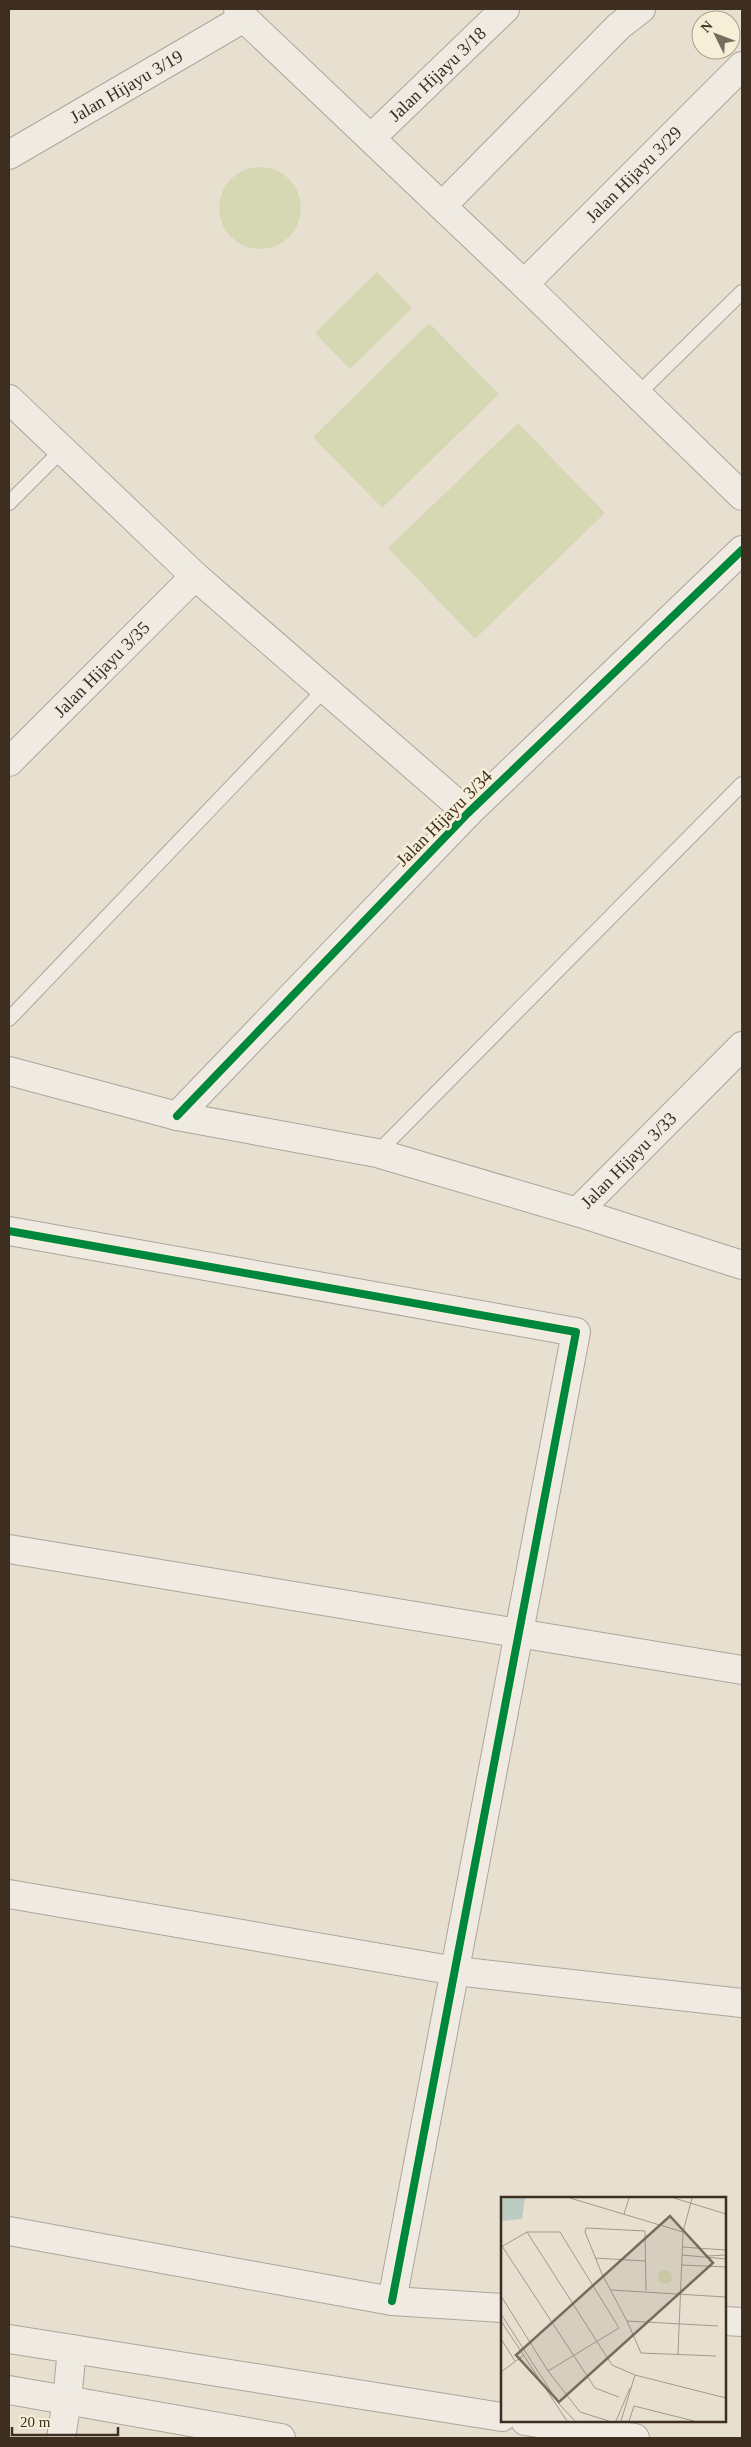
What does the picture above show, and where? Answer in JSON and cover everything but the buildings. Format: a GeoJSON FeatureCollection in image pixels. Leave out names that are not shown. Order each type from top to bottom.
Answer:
{"type":"FeatureCollection","features":[{"type":"Feature","properties":{"kind":"street","name":"Jalan Hijayu 3/18"},"geometry":{"type":"LineString","coordinates":[[371,138],[505,9]]}},
{"type":"Feature","properties":{"kind":"street"},"geometry":{"type":"LineString","coordinates":[[442,206],[625,17],[641,9]]}},
{"type":"Feature","properties":{"kind":"street"},"geometry":{"type":"LineString","coordinates":[[241,13],[742,496]]}},
{"type":"Feature","properties":{"kind":"street","name":"Jalan Hijayu 3/19"},"geometry":{"type":"LineString","coordinates":[[9,156],[241,13]]}},
{"type":"Feature","properties":{"kind":"street","name":"Jalan Hijayu 3/29"},"geometry":{"type":"LineString","coordinates":[[524,284],[742,66]]}},
{"type":"Feature","properties":{"kind":"street"},"geometry":{"type":"LineString","coordinates":[[9,399],[195,576],[468,813]]}},
{"type":"Feature","properties":{"kind":"street","name":"Jalan Hijayu 3/34"},"geometry":{"type":"LineString","coordinates":[[177,1116],[468,813],[742,550]]}},
{"type":"Feature","properties":{"kind":"street","name":"Jalan Hijayu 3/35"},"geometry":{"type":"LineString","coordinates":[[9,762],[195,576]]}},
{"type":"Feature","properties":{"kind":"street","name":"Jalan Hijayu 3/33"},"geometry":{"type":"LineString","coordinates":[[9,1071],[177,1116],[377,1153],[577,1212],[742,1046]]}},
{"type":"Feature","properties":{"kind":"street"},"geometry":{"type":"LineString","coordinates":[[577,1212],[742,1265]]}},
{"type":"Feature","properties":{"kind":"street"},"geometry":{"type":"LineString","coordinates":[[9,1231],[576,1332],[392,2301]]}},
{"type":"Feature","properties":{"kind":"street"},"geometry":{"type":"LineString","coordinates":[[9,1549],[742,1670]]}},
{"type":"Feature","properties":{"kind":"street"},"geometry":{"type":"LineString","coordinates":[[9,1894],[456,1971],[742,2003]]}},
{"type":"Feature","properties":{"kind":"street"},"geometry":{"type":"LineString","coordinates":[[9,2232],[392,2301],[501,2308]]}},
{"type":"Feature","properties":{"kind":"street"},"geometry":{"type":"LineString","coordinates":[[726,2321],[742,2322]]}},
{"type":"Feature","properties":{"kind":"street"},"geometry":{"type":"LineString","coordinates":[[9,2339],[501,2417]]}},
{"type":"Feature","properties":{"kind":"street"},"geometry":{"type":"LineString","coordinates":[[61,2438],[72,2349]]}},
{"type":"Feature","properties":{"kind":"street"},"geometry":{"type":"LineString","coordinates":[[9,2390],[281,2438]]}},
{"type":"Feature","properties":{"kind":"street"},"geometry":{"type":"LineString","coordinates":[[531,2422],[635,2438]]}},
{"type":"Feature","properties":{"kind":"lane"},"geometry":{"type":"LineString","coordinates":[[638,394],[742,292]]}},
{"type":"Feature","properties":{"kind":"lane"},"geometry":{"type":"LineString","coordinates":[[9,503],[62,450]]}},
{"type":"Feature","properties":{"kind":"lane"},"geometry":{"type":"LineString","coordinates":[[9,1019],[325,689]]}},
{"type":"Feature","properties":{"kind":"lane"},"geometry":{"type":"LineString","coordinates":[[377,1153],[742,784]]}},
{"type":"Feature","properties":{"kind":"green space"},"geometry":{"type":"Polygon","coordinates":[[[260,167],[276,170],[289,179],[298,192],[301,208],[298,224],[289,237],[276,246],[260,249],[244,246],[231,237],[222,224],[219,208],[222,192],[231,179],[244,170],[260,167]]]}},
{"type":"Feature","properties":{"kind":"green space"},"geometry":{"type":"Polygon","coordinates":[[[377,272],[412,308],[350,369],[315,333],[377,272]]]}},
{"type":"Feature","properties":{"kind":"green space"},"geometry":{"type":"Polygon","coordinates":[[[429,323],[499,394],[382,508],[313,437],[429,323]]]}},
{"type":"Feature","properties":{"kind":"green space"},"geometry":{"type":"Polygon","coordinates":[[[518,423],[605,513],[475,639],[388,548],[518,423]]]}},
{"type":"Feature","properties":{"kind":"cycle path"},"geometry":{"type":"LineString","coordinates":[[177,1116],[468,813],[742,550]]}},
{"type":"Feature","properties":{"kind":"cycle path"},"geometry":{"type":"LineString","coordinates":[[9,1231],[576,1332],[392,2301]]}}]}
